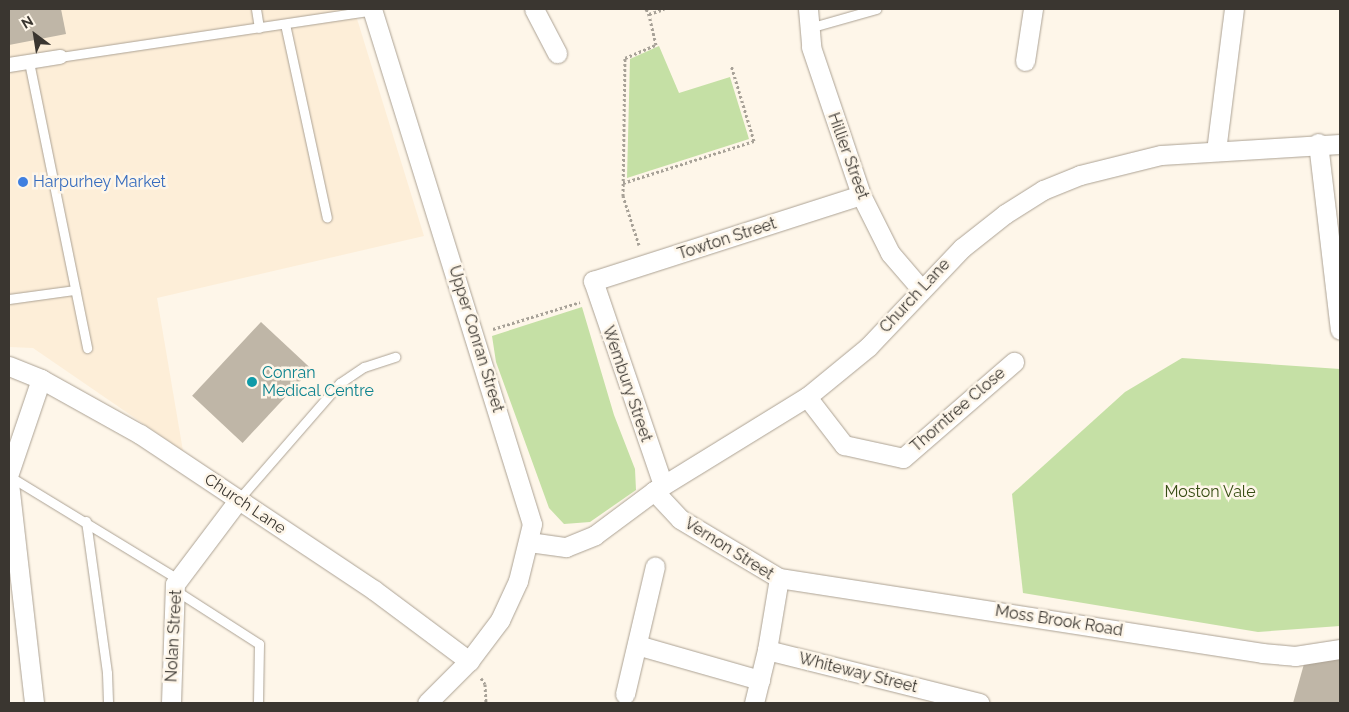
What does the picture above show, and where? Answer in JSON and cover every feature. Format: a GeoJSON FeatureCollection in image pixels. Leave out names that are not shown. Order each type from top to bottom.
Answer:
{"type":"FeatureCollection","features":[{"type":"Feature","properties":{"kind":"street","name":"Upper Conran Street"},"geometry":{"type":"LineString","coordinates":[[375,9],[529,507],[532,524],[529,542],[510,601],[469,661],[427,703]]}},
{"type":"Feature","properties":{"kind":"street"},"geometry":{"type":"LineString","coordinates":[[534,9],[557,53]]}},
{"type":"Feature","properties":{"kind":"street","name":"Hillier Street"},"geometry":{"type":"LineString","coordinates":[[808,9],[811,47],[861,195],[890,252],[921,289]]}},
{"type":"Feature","properties":{"kind":"street"},"geometry":{"type":"LineString","coordinates":[[1025,61],[1033,9]]}},
{"type":"Feature","properties":{"kind":"street"},"geometry":{"type":"LineString","coordinates":[[1216,151],[1234,9]]}},
{"type":"Feature","properties":{"kind":"street"},"geometry":{"type":"LineString","coordinates":[[9,65],[60,57]]}},
{"type":"Feature","properties":{"kind":"street"},"geometry":{"type":"LineString","coordinates":[[1318,143],[1340,330]]}},
{"type":"Feature","properties":{"kind":"street","name":"Church Lane"},"geometry":{"type":"LineString","coordinates":[[529,542],[566,546],[595,535],[658,488],[807,397],[868,347],[921,289],[962,248],[1004,214],[1043,190],[1080,176],[1161,155],[1318,143],[1340,144]]}},
{"type":"Feature","properties":{"kind":"street","name":"Towton Street"},"geometry":{"type":"LineString","coordinates":[[595,289],[646,265],[861,195]]}},
{"type":"Feature","properties":{"kind":"street","name":"Wembury Street"},"geometry":{"type":"LineString","coordinates":[[595,289],[658,488]]}},
{"type":"Feature","properties":{"kind":"street","name":"Thorntree Close"},"geometry":{"type":"LineString","coordinates":[[807,397],[844,445],[902,458],[1014,362]]}},
{"type":"Feature","properties":{"kind":"street","name":"Church Lane"},"geometry":{"type":"LineString","coordinates":[[9,366],[41,379],[140,434],[428,628],[469,661]]}},
{"type":"Feature","properties":{"kind":"street"},"geometry":{"type":"LineString","coordinates":[[9,475],[41,379]]}},
{"type":"Feature","properties":{"kind":"street"},"geometry":{"type":"LineString","coordinates":[[9,483],[12,544],[34,703]]}},
{"type":"Feature","properties":{"kind":"street","name":"Vernon Street"},"geometry":{"type":"LineString","coordinates":[[658,488],[680,519],[778,578],[767,650],[754,703]]}},
{"type":"Feature","properties":{"kind":"street","name":"Nolan Street"},"geometry":{"type":"LineString","coordinates":[[171,703],[176,585],[239,499]]}},
{"type":"Feature","properties":{"kind":"street"},"geometry":{"type":"LineString","coordinates":[[625,694],[655,566]]}},
{"type":"Feature","properties":{"kind":"street","name":"Moss Brook Road"},"geometry":{"type":"LineString","coordinates":[[778,578],[1262,653],[1295,656],[1340,648]]}},
{"type":"Feature","properties":{"kind":"street"},"geometry":{"type":"LineString","coordinates":[[637,645],[760,680]]}},
{"type":"Feature","properties":{"kind":"street","name":"Whiteway Street"},"geometry":{"type":"LineString","coordinates":[[767,650],[979,703]]}},
{"type":"Feature","properties":{"kind":"lane"},"geometry":{"type":"LineString","coordinates":[[256,9],[259,28]]}},
{"type":"Feature","properties":{"kind":"lane"},"geometry":{"type":"LineString","coordinates":[[60,57],[375,9]]}},
{"type":"Feature","properties":{"kind":"lane"},"geometry":{"type":"LineString","coordinates":[[809,28],[876,9]]}},
{"type":"Feature","properties":{"kind":"lane"},"geometry":{"type":"LineString","coordinates":[[285,24],[327,218]]}},
{"type":"Feature","properties":{"kind":"lane"},"geometry":{"type":"LineString","coordinates":[[29,62],[87,348]]}},
{"type":"Feature","properties":{"kind":"lane"},"geometry":{"type":"LineString","coordinates":[[9,299],[75,290]]}},
{"type":"Feature","properties":{"kind":"lane"},"geometry":{"type":"LineString","coordinates":[[239,499],[340,383],[364,367],[395,357]]}},
{"type":"Feature","properties":{"kind":"lane"},"geometry":{"type":"LineString","coordinates":[[9,475],[86,521],[259,644],[258,703]]}},
{"type":"Feature","properties":{"kind":"lane"},"geometry":{"type":"LineString","coordinates":[[86,521],[107,673],[108,703]]}},
{"type":"Feature","properties":{"kind":"path"},"geometry":{"type":"LineString","coordinates":[[646,9],[649,14],[656,45],[625,58],[623,183],[623,196],[646,265]]}},
{"type":"Feature","properties":{"kind":"path"},"geometry":{"type":"LineString","coordinates":[[649,14],[664,9]]}},
{"type":"Feature","properties":{"kind":"path"},"geometry":{"type":"LineString","coordinates":[[623,183],[754,141],[731,65]]}},
{"type":"Feature","properties":{"kind":"path"},"geometry":{"type":"LineString","coordinates":[[475,334],[595,289]]}},
{"type":"Feature","properties":{"kind":"shaded area"},"geometry":{"type":"Polygon","coordinates":[[[9,9],[354,9],[424,236],[157,298],[183,451],[33,348],[9,347],[9,9]]]}},
{"type":"Feature","properties":{"kind":"green space"},"geometry":{"type":"Polygon","coordinates":[[[659,46],[679,93],[730,77],[749,139],[627,178],[630,59],[659,46]]]}},
{"type":"Feature","properties":{"kind":"green space"},"geometry":{"type":"Polygon","coordinates":[[[582,307],[614,415],[635,469],[636,490],[590,522],[564,524],[549,508],[496,362],[492,336],[582,307]]]}},
{"type":"Feature","properties":{"kind":"green space","name":"Moston Vale"},"geometry":{"type":"Polygon","coordinates":[[[1182,358],[1340,369],[1340,626],[1258,632],[1023,593],[1012,494],[1125,392],[1182,358]]]}},
{"type":"Feature","properties":{"kind":"building"},"geometry":{"type":"Polygon","coordinates":[[[9,9],[61,9],[66,34],[9,45],[9,9]]]}},
{"type":"Feature","properties":{"kind":"building","name":"Conran Medical Centre"},"geometry":{"type":"Polygon","coordinates":[[[261,322],[311,369],[243,443],[192,396],[261,322]]]}},
{"type":"Feature","properties":{"kind":"building"},"geometry":{"type":"Polygon","coordinates":[[[1340,654],[1340,703],[1293,703],[1304,664],[1340,654]]]}},
{"type":"Feature","properties":{"kind":"place","name":"Harpurhey Market"},"geometry":{"type":"Point","coordinates":[23,182]}},
{"type":"Feature","properties":{"kind":"place","name":"Conran Medical Centre"},"geometry":{"type":"Point","coordinates":[252,382]}}]}
